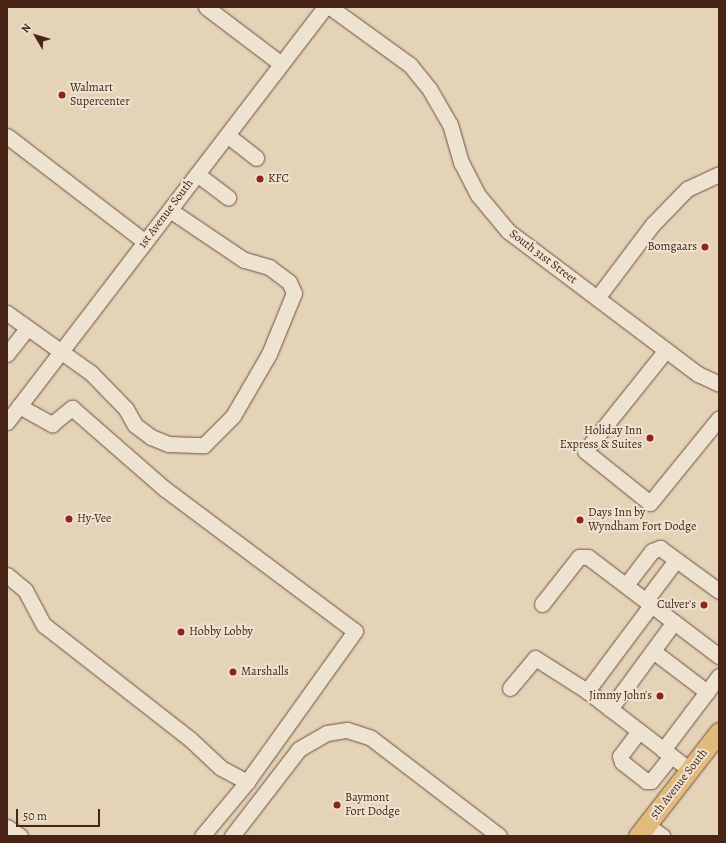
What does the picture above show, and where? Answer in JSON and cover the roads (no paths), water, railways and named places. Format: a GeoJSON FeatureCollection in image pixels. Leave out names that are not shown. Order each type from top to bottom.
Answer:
{"type":"FeatureCollection","features":[{"type":"Feature","properties":{"kind":"main road","name":"5th Avenue South"},"geometry":{"type":"LineString","coordinates":[[649,832],[690,770],[719,732]]}},
{"type":"Feature","properties":{"kind":"street"},"geometry":{"type":"LineString","coordinates":[[206,7],[281,64]]}},
{"type":"Feature","properties":{"kind":"street","name":"1st Avenue South"},"geometry":{"type":"LineString","coordinates":[[7,422],[325,7]]}},
{"type":"Feature","properties":{"kind":"street","name":"South 31st Street"},"geometry":{"type":"LineString","coordinates":[[330,7],[410,65],[430,90],[450,124],[461,162],[478,195],[508,231],[666,350],[719,384]]}},
{"type":"Feature","properties":{"kind":"street"},"geometry":{"type":"LineString","coordinates":[[227,135],[256,158]]}},
{"type":"Feature","properties":{"kind":"street"},"geometry":{"type":"LineString","coordinates":[[7,136],[145,242]]}},
{"type":"Feature","properties":{"kind":"street"},"geometry":{"type":"LineString","coordinates":[[197,174],[228,197]]}},
{"type":"Feature","properties":{"kind":"street"},"geometry":{"type":"LineString","coordinates":[[597,298],[653,224],[688,189],[719,174]]}},
{"type":"Feature","properties":{"kind":"street"},"geometry":{"type":"LineString","coordinates":[[7,313],[60,353],[92,373],[126,409],[135,425],[168,444],[204,445],[233,416],[269,354],[294,293],[289,282],[269,267],[244,260],[170,210]]}},
{"type":"Feature","properties":{"kind":"street"},"geometry":{"type":"LineString","coordinates":[[7,354],[27,328]]}},
{"type":"Feature","properties":{"kind":"street"},"geometry":{"type":"LineString","coordinates":[[666,350],[585,451],[650,503],[719,418]]}},
{"type":"Feature","properties":{"kind":"street"},"geometry":{"type":"LineString","coordinates":[[19,406],[52,424],[72,408],[165,489],[355,631],[246,782],[202,836]]}},
{"type":"Feature","properties":{"kind":"street"},"geometry":{"type":"LineString","coordinates":[[626,585],[652,551],[660,548],[719,591]]}},
{"type":"Feature","properties":{"kind":"street"},"geometry":{"type":"LineString","coordinates":[[542,604],[579,557],[588,557],[719,656]]}},
{"type":"Feature","properties":{"kind":"street"},"geometry":{"type":"LineString","coordinates":[[587,692],[676,560]]}},
{"type":"Feature","properties":{"kind":"street"},"geometry":{"type":"LineString","coordinates":[[7,575],[25,590],[44,625],[190,739],[221,768],[246,782]]}},
{"type":"Feature","properties":{"kind":"street"},"geometry":{"type":"LineString","coordinates":[[610,709],[674,622]]}},
{"type":"Feature","properties":{"kind":"street"},"geometry":{"type":"LineString","coordinates":[[653,651],[707,692]]}},
{"type":"Feature","properties":{"kind":"street"},"geometry":{"type":"LineString","coordinates":[[510,688],[536,658],[587,692],[690,770]]}},
{"type":"Feature","properties":{"kind":"street"},"geometry":{"type":"LineString","coordinates":[[639,731],[620,756],[622,762],[646,781],[651,781],[667,753],[719,676]]}},
{"type":"Feature","properties":{"kind":"street"},"geometry":{"type":"LineString","coordinates":[[232,836],[299,749],[327,733],[347,730],[371,738],[499,836]]}},
{"type":"Feature","properties":{"kind":"street"},"geometry":{"type":"LineString","coordinates":[[7,827],[20,836]]}},
{"type":"Feature","properties":{"kind":"place","name":"Walmart Supercenter"},"geometry":{"type":"Point","coordinates":[62,95]}},
{"type":"Feature","properties":{"kind":"place","name":"KFC"},"geometry":{"type":"Point","coordinates":[260,179]}},
{"type":"Feature","properties":{"kind":"place","name":"Bomgaars"},"geometry":{"type":"Point","coordinates":[705,247]}},
{"type":"Feature","properties":{"kind":"place","name":"Holiday Inn Express & Suites"},"geometry":{"type":"Point","coordinates":[650,438]}},
{"type":"Feature","properties":{"kind":"place","name":"Hy-Vee"},"geometry":{"type":"Point","coordinates":[69,519]}},
{"type":"Feature","properties":{"kind":"place","name":"Days Inn by Wyndham Fort Dodge"},"geometry":{"type":"Point","coordinates":[580,520]}},
{"type":"Feature","properties":{"kind":"place","name":"Culver's"},"geometry":{"type":"Point","coordinates":[704,605]}},
{"type":"Feature","properties":{"kind":"place","name":"Hobby Lobby"},"geometry":{"type":"Point","coordinates":[181,632]}},
{"type":"Feature","properties":{"kind":"place","name":"Marshalls"},"geometry":{"type":"Point","coordinates":[233,672]}},
{"type":"Feature","properties":{"kind":"place","name":"Jimmy John's"},"geometry":{"type":"Point","coordinates":[660,696]}},
{"type":"Feature","properties":{"kind":"place","name":"Baymont Fort Dodge"},"geometry":{"type":"Point","coordinates":[337,805]}}]}
